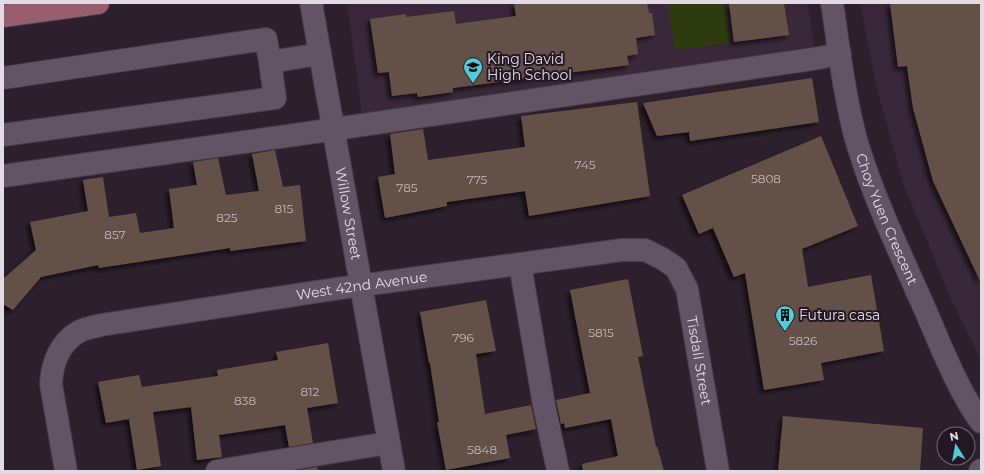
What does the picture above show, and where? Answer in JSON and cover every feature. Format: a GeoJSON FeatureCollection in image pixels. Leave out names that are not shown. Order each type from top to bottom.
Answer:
{"type":"FeatureCollection","features":[{"type":"Feature","properties":{"kind":"main road"},"geometry":{"type":"LineString","coordinates":[[11,11],[98,3]]}},
{"type":"Feature","properties":{"kind":"street","name":"Willow Street"},"geometry":{"type":"LineString","coordinates":[[311,3],[394,471]]}},
{"type":"Feature","properties":{"kind":"street","name":"Choy Yuen Crescent"},"geometry":{"type":"LineString","coordinates":[[832,3],[847,95],[858,145],[886,221],[952,371],[981,422]]}},
{"type":"Feature","properties":{"kind":"street"},"geometry":{"type":"LineString","coordinates":[[3,78],[266,39],[275,98],[3,135]]}},
{"type":"Feature","properties":{"kind":"street"},"geometry":{"type":"LineString","coordinates":[[270,62],[320,54]]}},
{"type":"Feature","properties":{"kind":"street"},"geometry":{"type":"LineString","coordinates":[[3,176],[333,130],[840,54]]}},
{"type":"Feature","properties":{"kind":"street","name":"West 42nd Avenue"},"geometry":{"type":"LineString","coordinates":[[66,471],[51,384],[52,372],[56,359],[64,344],[80,331],[101,325],[361,285],[622,250],[645,250],[663,259]]}},
{"type":"Feature","properties":{"kind":"street","name":"Tisdall Street"},"geometry":{"type":"LineString","coordinates":[[663,259],[676,268],[686,289],[718,471]]}},
{"type":"Feature","properties":{"kind":"street"},"geometry":{"type":"LineString","coordinates":[[520,264],[544,405],[558,471]]}},
{"type":"Feature","properties":{"kind":"street"},"geometry":{"type":"LineString","coordinates":[[227,470],[388,443]]}},
{"type":"Feature","properties":{"kind":"shaded area","name":"King David High School"},"geometry":{"type":"Polygon","coordinates":[[[347,3],[808,3],[815,53],[362,115],[347,3]]]}},
{"type":"Feature","properties":{"kind":"shaded area"},"geometry":{"type":"Polygon","coordinates":[[[860,3],[981,3],[981,360],[950,297],[903,183],[877,89],[860,3]]]}},
{"type":"Feature","properties":{"kind":"green space"},"geometry":{"type":"Polygon","coordinates":[[[668,3],[725,3],[730,43],[675,50],[668,3]]]}},
{"type":"Feature","properties":{"kind":"building"},"geometry":{"type":"Polygon","coordinates":[[[514,3],[647,3],[649,13],[652,13],[655,35],[636,38],[638,54],[627,56],[629,65],[453,88],[453,92],[418,97],[417,93],[392,96],[389,72],[378,73],[370,19],[406,14],[406,17],[454,11],[456,24],[516,16],[514,3]]]}},
{"type":"Feature","properties":{"kind":"building"},"geometry":{"type":"Polygon","coordinates":[[[729,3],[784,3],[789,35],[734,42],[729,3]]]}},
{"type":"Feature","properties":{"kind":"building"},"geometry":{"type":"Polygon","coordinates":[[[890,3],[981,3],[981,283],[933,181],[913,108],[907,66],[898,67],[890,3]]]}},
{"type":"Feature","properties":{"kind":"building"},"geometry":{"type":"Polygon","coordinates":[[[812,78],[819,122],[690,141],[689,132],[657,136],[643,103],[812,78]]]}},
{"type":"Feature","properties":{"kind":"building"},"geometry":{"type":"Polygon","coordinates":[[[637,102],[650,196],[529,216],[525,191],[447,202],[447,206],[385,218],[378,177],[395,174],[390,134],[423,129],[428,160],[525,147],[521,116],[637,102]]]}},
{"type":"Feature","properties":{"kind":"building"},"geometry":{"type":"Polygon","coordinates":[[[821,136],[858,226],[802,249],[808,287],[871,275],[884,351],[821,363],[824,380],[764,390],[745,273],[734,277],[713,228],[699,234],[682,195],[821,136]]]}},
{"type":"Feature","properties":{"kind":"building"},"geometry":{"type":"Polygon","coordinates":[[[275,150],[283,187],[300,185],[306,241],[230,251],[230,248],[99,268],[98,265],[41,277],[13,310],[3,304],[3,279],[36,250],[30,222],[88,211],[83,180],[103,177],[109,217],[136,213],[140,233],[174,228],[169,189],[197,185],[193,162],[218,158],[226,195],[259,191],[252,154],[275,150]]]}},
{"type":"Feature","properties":{"kind":"building"},"geometry":{"type":"Polygon","coordinates":[[[628,279],[643,356],[638,357],[656,447],[657,446],[664,471],[583,471],[582,464],[618,456],[611,419],[565,428],[564,423],[561,424],[556,400],[590,393],[570,290],[628,279]]]}},
{"type":"Feature","properties":{"kind":"building"},"geometry":{"type":"Polygon","coordinates":[[[486,300],[496,351],[476,354],[485,414],[531,405],[536,429],[506,435],[510,458],[446,470],[437,422],[439,422],[430,363],[420,312],[486,300]]]}},
{"type":"Feature","properties":{"kind":"building"},"geometry":{"type":"Polygon","coordinates":[[[328,343],[338,403],[307,408],[313,443],[289,447],[285,425],[219,435],[222,457],[197,460],[191,407],[153,412],[161,466],[137,470],[129,419],[106,423],[98,382],[139,375],[142,387],[218,376],[217,370],[278,360],[276,352],[328,343]]]}},
{"type":"Feature","properties":{"kind":"building"},"geometry":{"type":"Polygon","coordinates":[[[783,416],[923,428],[920,471],[778,471],[783,416]]]}},
{"type":"Feature","properties":{"kind":"building"},"geometry":{"type":"Polygon","coordinates":[[[317,467],[318,471],[294,471],[317,467]]]}},
{"type":"Feature","properties":{"kind":"place","name":"King David High School"},"geometry":{"type":"Point","coordinates":[473,84]}},
{"type":"Feature","properties":{"kind":"place","name":"Futura casa"},"geometry":{"type":"Point","coordinates":[785,332]}}]}
